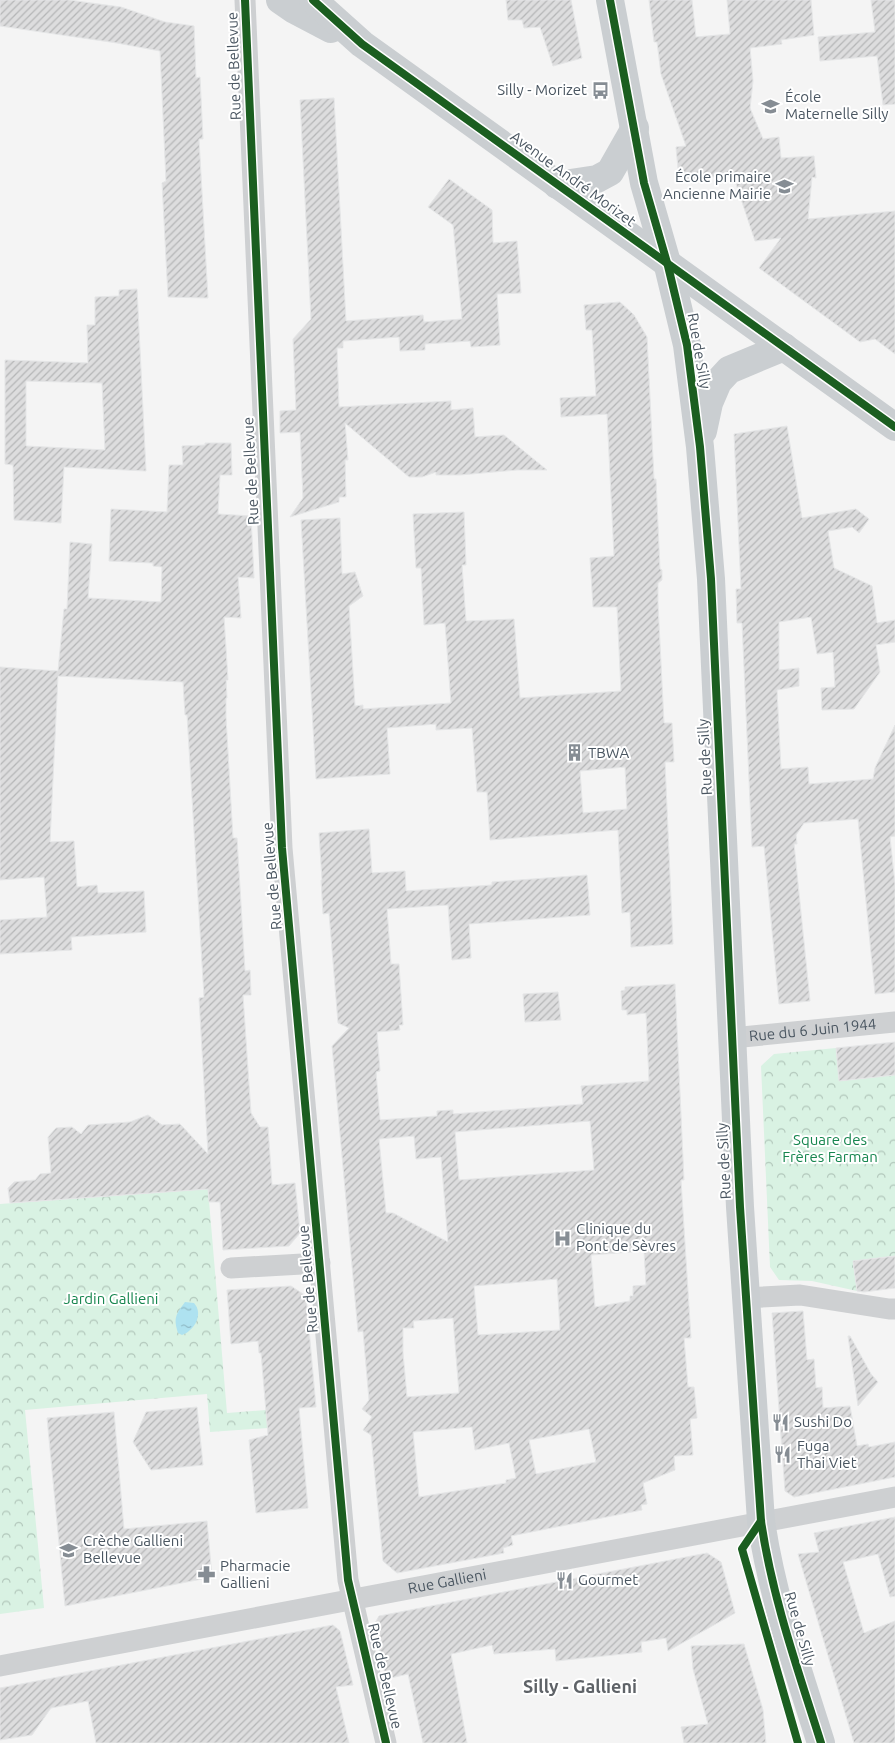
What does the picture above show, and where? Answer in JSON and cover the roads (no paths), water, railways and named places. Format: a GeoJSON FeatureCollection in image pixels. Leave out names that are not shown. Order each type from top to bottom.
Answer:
{"type":"FeatureCollection","features":[{"type":"Feature","properties":{"kind":"main road","name":"Avenue André Morizet"},"geometry":{"type":"LineString","coordinates":[[280,0],[293,9],[362,44]]}},
{"type":"Feature","properties":{"kind":"main road","name":"Avenue André Morizet"},"geometry":{"type":"LineString","coordinates":[[313,0],[362,44],[617,227],[668,266],[895,427]]}},
{"type":"Feature","properties":{"kind":"main road","name":"Rue de Silly"},"geometry":{"type":"LineString","coordinates":[[610,0],[644,183],[668,266],[687,345],[700,447],[711,579],[745,1298],[760,1521],[769,1568],[788,1639],[821,1743]]}},
{"type":"Feature","properties":{"kind":"main road"},"geometry":{"type":"LineString","coordinates":[[557,185],[597,179],[610,172],[634,128]]}},
{"type":"Feature","properties":{"kind":"main road","name":"Rue de Silly"},"geometry":{"type":"LineString","coordinates":[[700,447],[709,402],[718,382],[729,370],[784,347]]}},
{"type":"Feature","properties":{"kind":"street","name":"Rue de Bellevue"},"geometry":{"type":"LineString","coordinates":[[245,0],[282,848],[348,1580],[386,1743]]}},
{"type":"Feature","properties":{"kind":"street","name":"Rue du 6 Juin 1944"},"geometry":{"type":"LineString","coordinates":[[732,1038],[895,1022]]}},
{"type":"Feature","properties":{"kind":"street"},"geometry":{"type":"LineString","coordinates":[[230,1268],[320,1263]]}},
{"type":"Feature","properties":{"kind":"street"},"geometry":{"type":"LineString","coordinates":[[745,1298],[800,1295],[889,1310],[895,1309]]}},
{"type":"Feature","properties":{"kind":"street","name":"Rue Gallieni"},"geometry":{"type":"LineString","coordinates":[[0,1666],[895,1497]]}},
{"type":"Feature","properties":{"kind":"water"},"geometry":{"type":"Polygon","coordinates":[[[185,1302],[194,1303],[197,1307],[198,1317],[194,1326],[182,1335],[178,1333],[176,1320],[185,1302]]]}},
{"type":"Feature","properties":{"kind":"place","name":"Silly - Morizet"},"geometry":{"type":"Point","coordinates":[601,90]}},
{"type":"Feature","properties":{"kind":"place","name":"École Maternelle Silly"},"geometry":{"type":"Point","coordinates":[771,106]}},
{"type":"Feature","properties":{"kind":"place","name":"École primaire Ancienne Mairie"},"geometry":{"type":"Point","coordinates":[785,186]}},
{"type":"Feature","properties":{"kind":"place","name":"TBWA"},"geometry":{"type":"Point","coordinates":[574,753]}},
{"type":"Feature","properties":{"kind":"place","name":"Clinique du Pont de Sèvres"},"geometry":{"type":"Point","coordinates":[562,1238]}},
{"type":"Feature","properties":{"kind":"place","name":"Sushi Do"},"geometry":{"type":"Point","coordinates":[780,1422]}},
{"type":"Feature","properties":{"kind":"place","name":"Fuga Thai Viet"},"geometry":{"type":"Point","coordinates":[783,1455]}},
{"type":"Feature","properties":{"kind":"place","name":"Crèche Gallieni Bellevue"},"geometry":{"type":"Point","coordinates":[69,1550]}},
{"type":"Feature","properties":{"kind":"place","name":"Pharmacie Gallieni"},"geometry":{"type":"Point","coordinates":[206,1575]}},
{"type":"Feature","properties":{"kind":"place","name":"Gourmet"},"geometry":{"type":"Point","coordinates":[564,1580]}},
{"type":"Feature","properties":{"kind":"district","name":"Silly - Gallieni"},"geometry":{"type":"Point","coordinates":[580,1687]}},
{"type":"Feature","properties":{"kind":"park label","name":"Square des Frères Farman"},"geometry":{"type":"Point","coordinates":[830,1148]}},
{"type":"Feature","properties":{"kind":"park label","name":"Jardin Gallieni"},"geometry":{"type":"Point","coordinates":[111,1299]}}]}
